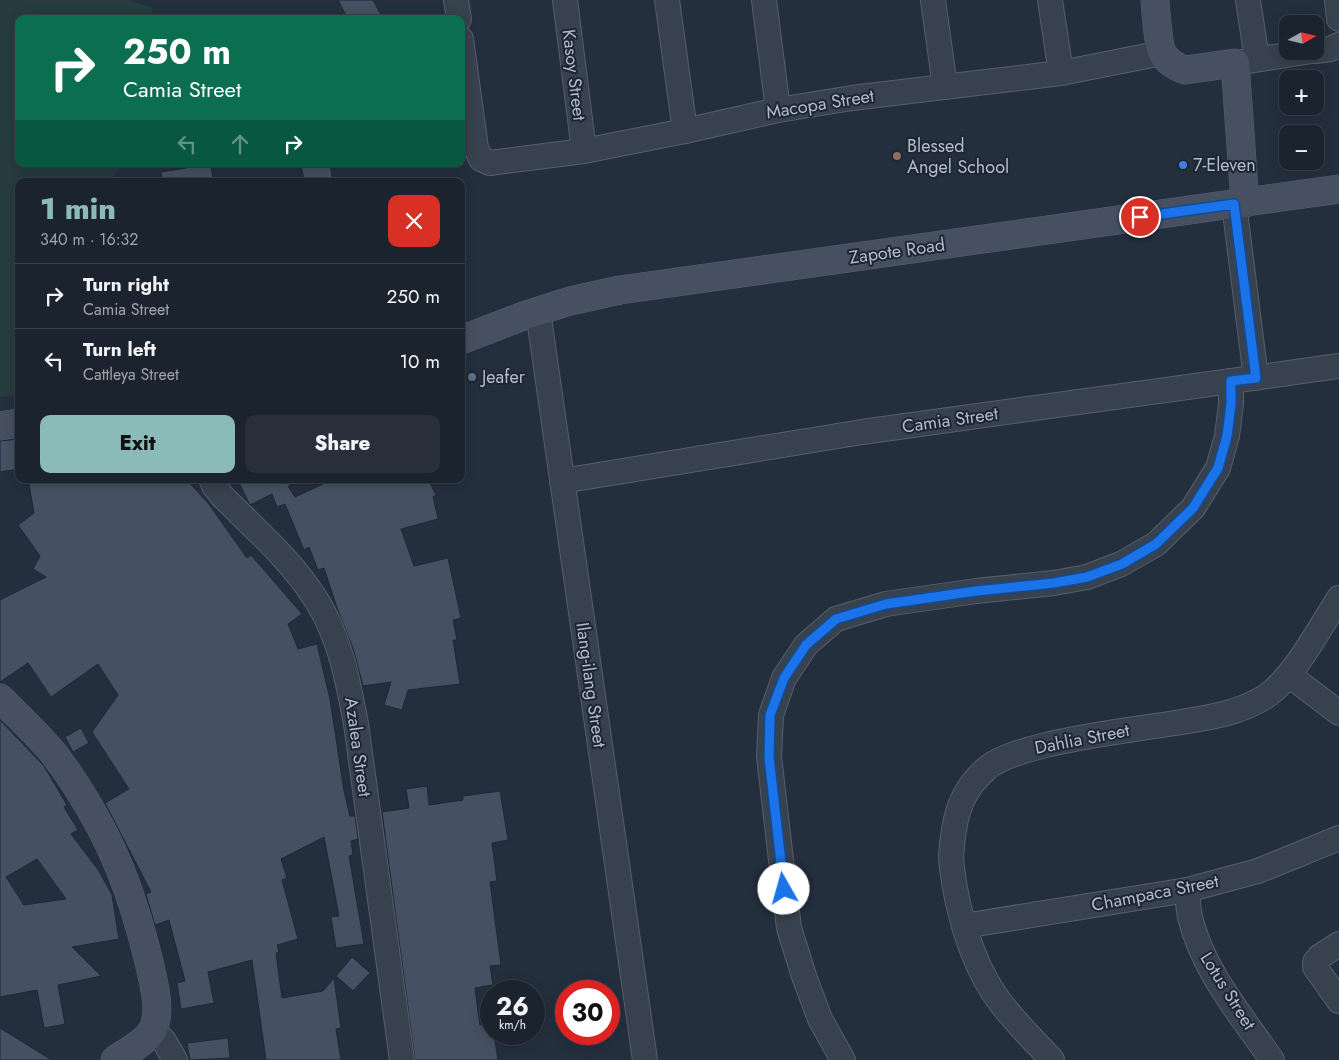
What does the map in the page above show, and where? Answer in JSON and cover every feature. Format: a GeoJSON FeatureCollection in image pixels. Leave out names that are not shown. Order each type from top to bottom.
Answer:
{"type":"FeatureCollection","features":[{"type":"Feature","properties":{"kind":"main road"},"geometry":{"type":"LineString","coordinates":[[1154,0],[1162,53],[1178,68],[1185,70],[1246,61],[1240,204]]}},
{"type":"Feature","properties":{"kind":"main road","name":"Zapote Road"},"geometry":{"type":"LineString","coordinates":[[465,338],[538,311],[570,301],[620,290],[1339,189]]}},
{"type":"Feature","properties":{"kind":"main road"},"geometry":{"type":"LineString","coordinates":[[0,426],[15,424]]}},
{"type":"Feature","properties":{"kind":"main road"},"geometry":{"type":"LineString","coordinates":[[0,698],[48,746],[88,805],[121,870],[139,920],[151,970],[157,1015],[153,1030],[141,1042],[115,1060]]}},
{"type":"Feature","properties":{"kind":"street"},"geometry":{"type":"LineString","coordinates":[[456,0],[458,15]]}},
{"type":"Feature","properties":{"kind":"street","name":"Kasoy Street"},"geometry":{"type":"LineString","coordinates":[[565,0],[584,151]]}},
{"type":"Feature","properties":{"kind":"street"},"geometry":{"type":"LineString","coordinates":[[667,0],[685,131]]}},
{"type":"Feature","properties":{"kind":"street"},"geometry":{"type":"LineString","coordinates":[[764,0],[778,110]]}},
{"type":"Feature","properties":{"kind":"street"},"geometry":{"type":"LineString","coordinates":[[933,0],[945,87]]}},
{"type":"Feature","properties":{"kind":"street"},"geometry":{"type":"LineString","coordinates":[[1050,0],[1061,72]]}},
{"type":"Feature","properties":{"kind":"street"},"geometry":{"type":"LineString","coordinates":[[1248,0],[1246,61],[1279,56]]}},
{"type":"Feature","properties":{"kind":"street"},"geometry":{"type":"LineString","coordinates":[[1336,0],[1339,19]]}},
{"type":"Feature","properties":{"kind":"street"},"geometry":{"type":"LineString","coordinates":[[1324,48],[1339,45]]}},
{"type":"Feature","properties":{"kind":"street","name":"Macopa Street"},"geometry":{"type":"LineString","coordinates":[[465,68],[476,148],[480,159],[490,164],[584,151],[778,110],[852,98],[1061,72],[1162,53]]}},
{"type":"Feature","properties":{"kind":"street"},"geometry":{"type":"LineString","coordinates":[[1240,204],[1256,378]]}},
{"type":"Feature","properties":{"kind":"street","name":"Ilang-ilang Street"},"geometry":{"type":"LineString","coordinates":[[538,311],[645,1060]]}},
{"type":"Feature","properties":{"kind":"street","name":"Camia Street"},"geometry":{"type":"LineString","coordinates":[[562,481],[862,432],[1339,366]]}},
{"type":"Feature","properties":{"kind":"street"},"geometry":{"type":"LineString","coordinates":[[843,1060],[820,1019],[789,928],[769,757],[770,715],[784,678],[806,645],[836,619],[886,604],[976,591],[1054,583],[1087,577],[1122,564],[1156,544],[1193,508],[1218,468],[1227,436],[1231,404],[1231,381]]}},
{"type":"Feature","properties":{"kind":"street","name":"Azalea Street"},"geometry":{"type":"LineString","coordinates":[[213,483],[223,497],[294,570],[316,599],[335,638],[348,676],[402,1060]]}},
{"type":"Feature","properties":{"kind":"street","name":"Dahlia Street"},"geometry":{"type":"LineString","coordinates":[[1052,1060],[994,995],[976,961],[964,926],[954,891],[950,854],[957,812],[968,788],[988,767],[1023,750],[1067,739],[1213,717],[1242,709],[1266,696],[1289,675],[1339,598]]}},
{"type":"Feature","properties":{"kind":"street"},"geometry":{"type":"LineString","coordinates":[[1289,675],[1339,713]]}},
{"type":"Feature","properties":{"kind":"street","name":"Champaca Street"},"geometry":{"type":"LineString","coordinates":[[964,926],[1186,890],[1258,871],[1339,838]]}},
{"type":"Feature","properties":{"kind":"street","name":"Lotus Street"},"geometry":{"type":"LineString","coordinates":[[1186,890],[1190,916],[1206,960],[1217,980],[1272,1060]]}},
{"type":"Feature","properties":{"kind":"street"},"geometry":{"type":"LineString","coordinates":[[1339,944],[1319,957],[1315,962],[1315,967],[1339,1002]]}},
{"type":"Feature","properties":{"kind":"street"},"geometry":{"type":"LineString","coordinates":[[153,1030],[164,1041],[175,1060]]}},
{"type":"Feature","properties":{"kind":"green space"},"geometry":{"type":"Polygon","coordinates":[[[0,0],[130,0],[152,8],[153,15],[15,15],[15,167],[121,167],[111,178],[15,178],[15,395],[0,397],[0,0]]]}},
{"type":"Feature","properties":{"kind":"building"},"geometry":{"type":"Polygon","coordinates":[[[338,0],[373,0],[381,15],[346,15],[338,0]]]}},
{"type":"Feature","properties":{"kind":"building"},"geometry":{"type":"Polygon","coordinates":[[[192,167],[211,167],[213,178],[162,178],[161,172],[192,167]]]}},
{"type":"Feature","properties":{"kind":"building"},"geometry":{"type":"Polygon","coordinates":[[[302,167],[331,167],[332,178],[303,178],[302,167]]]}},
{"type":"Feature","properties":{"kind":"building"},"geometry":{"type":"Polygon","coordinates":[[[15,439],[15,470],[0,472],[0,441],[15,439]]]}},
{"type":"Feature","properties":{"kind":"building"},"geometry":{"type":"Polygon","coordinates":[[[29,483],[190,483],[208,503],[247,558],[251,555],[302,614],[288,624],[298,649],[317,644],[330,699],[344,791],[350,816],[355,816],[358,839],[351,841],[353,855],[349,856],[364,944],[336,948],[331,917],[339,916],[324,837],[281,859],[287,878],[282,880],[298,939],[277,945],[279,952],[276,953],[282,998],[323,991],[334,978],[341,1028],[336,1029],[341,1060],[266,1060],[252,960],[208,972],[214,1003],[181,1009],[177,983],[185,981],[169,920],[155,925],[146,894],[151,892],[105,803],[129,789],[92,732],[118,695],[98,664],[51,697],[28,663],[0,682],[0,600],[46,577],[33,569],[40,556],[18,525],[34,513],[29,483]]]}},
{"type":"Feature","properties":{"kind":"building"},"geometry":{"type":"Polygon","coordinates":[[[239,483],[295,483],[288,486],[295,497],[322,483],[430,483],[436,495],[433,497],[438,519],[401,529],[414,566],[448,558],[461,618],[453,620],[457,640],[453,640],[460,684],[408,690],[402,710],[384,705],[391,682],[363,686],[353,648],[324,568],[318,570],[309,547],[304,550],[285,504],[277,507],[272,494],[250,505],[239,483]]]}},
{"type":"Feature","properties":{"kind":"building"},"geometry":{"type":"Polygon","coordinates":[[[0,720],[44,766],[67,805],[64,807],[78,830],[71,834],[99,871],[112,895],[119,939],[72,947],[101,976],[58,985],[65,1024],[44,1028],[37,990],[0,997],[0,720]],[[37,859],[6,877],[24,905],[66,899],[37,859]]]}},
{"type":"Feature","properties":{"kind":"building"},"geometry":{"type":"Polygon","coordinates":[[[81,728],[89,743],[73,752],[65,737],[81,728]]]}},
{"type":"Feature","properties":{"kind":"building"},"geometry":{"type":"Polygon","coordinates":[[[427,786],[429,805],[463,800],[463,796],[500,791],[508,840],[492,843],[497,881],[490,882],[501,965],[490,966],[492,980],[480,980],[480,987],[475,988],[480,1025],[480,1045],[496,1045],[498,1060],[415,1060],[382,812],[409,808],[406,789],[427,786]]]}},
{"type":"Feature","properties":{"kind":"building"},"geometry":{"type":"Polygon","coordinates":[[[352,957],[370,973],[353,991],[336,976],[352,957]]]}},
{"type":"Feature","properties":{"kind":"building"},"geometry":{"type":"Polygon","coordinates":[[[0,1028],[52,1060],[0,1060],[0,1028]]]}},
{"type":"Feature","properties":{"kind":"building"},"geometry":{"type":"Polygon","coordinates":[[[228,1038],[230,1058],[190,1060],[187,1043],[228,1038]]]}},
{"type":"Feature","properties":{"kind":"place","name":"Blessed Angel School"},"geometry":{"type":"Point","coordinates":[897,156]}},
{"type":"Feature","properties":{"kind":"place","name":"7-Eleven"},"geometry":{"type":"Point","coordinates":[1183,165]}},
{"type":"Feature","properties":{"kind":"place","name":"Jeafer"},"geometry":{"type":"Point","coordinates":[472,377]}},
{"type":"Feature","properties":{"kind":"route"},"geometry":{"type":"LineString","coordinates":[[784,889],[769,757],[770,715],[784,678],[806,645],[836,619],[886,604],[928,597],[1054,583],[1087,577],[1122,564],[1156,544],[1193,508],[1218,468],[1227,436],[1231,404],[1231,381],[1256,378],[1234,204],[1140,217]]}}]}
